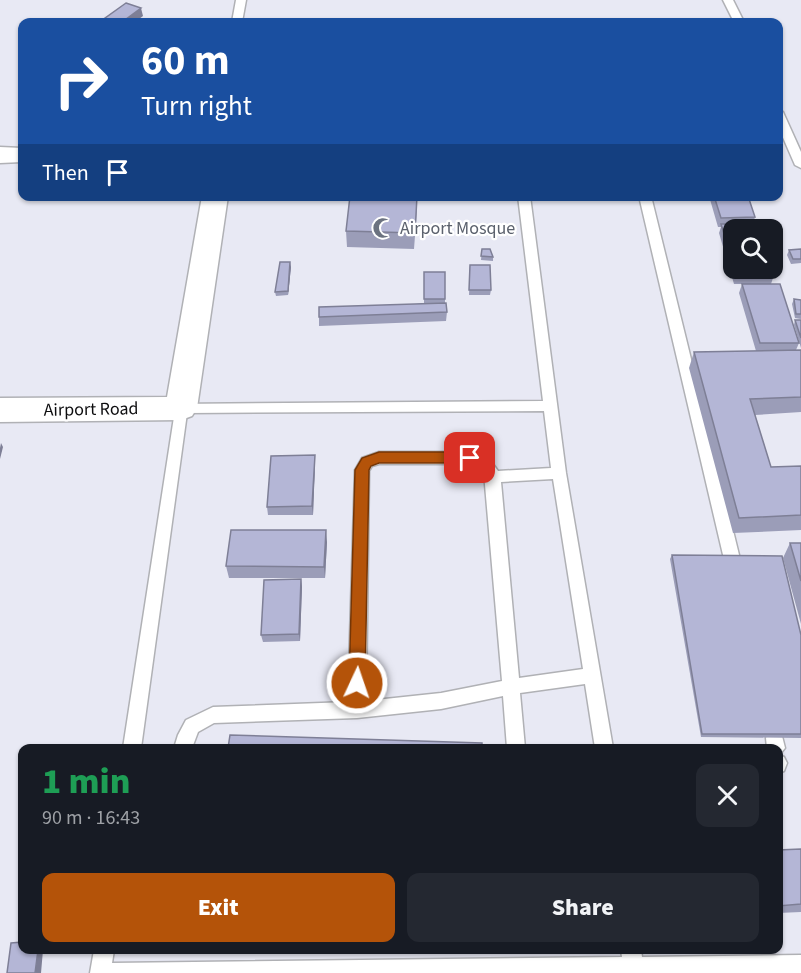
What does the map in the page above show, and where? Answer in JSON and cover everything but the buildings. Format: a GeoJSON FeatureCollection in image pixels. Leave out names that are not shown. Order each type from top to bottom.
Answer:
{"type":"FeatureCollection","features":[{"type":"Feature","properties":{"kind":"street"},"geometry":{"type":"LineString","coordinates":[[0,155],[18,155]]}},
{"type":"Feature","properties":{"kind":"street"},"geometry":{"type":"LineString","coordinates":[[181,408],[214,201]]}},
{"type":"Feature","properties":{"kind":"street","name":"Airport Road"},"geometry":{"type":"LineString","coordinates":[[0,410],[181,408]]}},
{"type":"Feature","properties":{"kind":"lane"},"geometry":{"type":"LineString","coordinates":[[238,18],[241,0]]}},
{"type":"Feature","properties":{"kind":"lane"},"geometry":{"type":"LineString","coordinates":[[728,0],[737,18]]}},
{"type":"Feature","properties":{"kind":"lane"},"geometry":{"type":"LineString","coordinates":[[783,124],[801,165]]}},
{"type":"Feature","properties":{"kind":"lane"},"geometry":{"type":"LineString","coordinates":[[525,201],[559,473],[603,744]]}},
{"type":"Feature","properties":{"kind":"lane"},"geometry":{"type":"LineString","coordinates":[[646,201],[732,560]]}},
{"type":"Feature","properties":{"kind":"lane"},"geometry":{"type":"LineString","coordinates":[[133,744],[181,408],[552,406]]}},
{"type":"Feature","properties":{"kind":"lane"},"geometry":{"type":"LineString","coordinates":[[357,710],[362,470],[367,462],[379,458],[481,460],[490,467],[493,477],[516,744]]}},
{"type":"Feature","properties":{"kind":"lane"},"geometry":{"type":"LineString","coordinates":[[493,477],[559,473]]}},
{"type":"Feature","properties":{"kind":"lane"},"geometry":{"type":"LineString","coordinates":[[184,744],[186,733],[196,721],[213,714],[357,710],[441,701],[510,687],[593,675]]}},
{"type":"Feature","properties":{"kind":"lane"},"geometry":{"type":"LineString","coordinates":[[103,954],[100,973],[632,958],[695,969],[801,965]]}},
{"type":"Feature","properties":{"kind":"shaded area"},"geometry":{"type":"Polygon","coordinates":[[[0,0],[801,0],[801,973],[0,973],[0,0]]]}},
{"type":"Feature","properties":{"kind":"place","name":"Airport Mosque"},"geometry":{"type":"Point","coordinates":[383,228]}},
{"type":"Feature","properties":{"kind":"route"},"geometry":{"type":"LineString","coordinates":[[357,683],[362,470],[367,462],[379,458],[470,458]]}}]}
